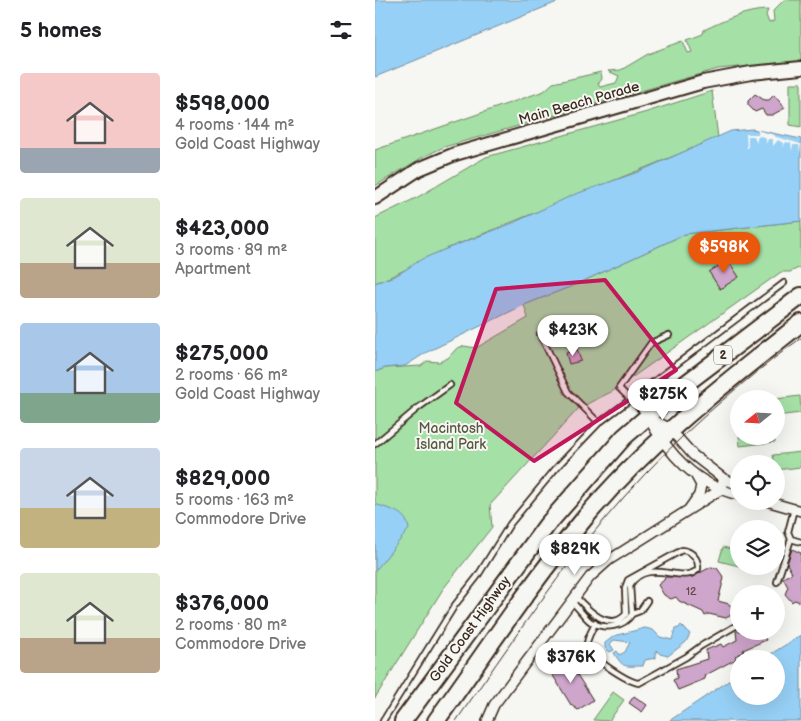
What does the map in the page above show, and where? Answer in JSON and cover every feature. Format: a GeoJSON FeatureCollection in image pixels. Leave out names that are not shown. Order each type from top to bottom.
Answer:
{"type":"FeatureCollection","features":[{"type":"Feature","properties":{"kind":"highway","name":"Gold Coast Highway"},"geometry":{"type":"LineString","coordinates":[[403,721],[547,525],[611,451],[647,416],[801,296]]}},
{"type":"Feature","properties":{"kind":"highway","name":"Gold Coast Highway"},"geometry":{"type":"LineString","coordinates":[[436,721],[531,589],[585,518],[665,434],[712,392],[801,323]]}},
{"type":"Feature","properties":{"kind":"street","name":"Main Beach Parade"},"geometry":{"type":"LineString","coordinates":[[375,198],[419,169],[455,154],[703,82],[751,73],[801,68]]}},
{"type":"Feature","properties":{"kind":"street"},"geometry":{"type":"LineString","coordinates":[[647,416],[665,434],[724,479],[730,481]]}},
{"type":"Feature","properties":{"kind":"street"},"geometry":{"type":"LineString","coordinates":[[647,416],[665,434],[701,485],[699,495],[686,513]]}},
{"type":"Feature","properties":{"kind":"street"},"geometry":{"type":"LineString","coordinates":[[695,475],[720,490],[730,492]]}},
{"type":"Feature","properties":{"kind":"street"},"geometry":{"type":"LineString","coordinates":[[487,721],[494,705],[508,689],[590,577],[609,560],[720,490],[724,479]]}},
{"type":"Feature","properties":{"kind":"lane"},"geometry":{"type":"LineString","coordinates":[[383,721],[455,606],[477,576],[510,524],[557,467],[599,423],[784,283]]}},
{"type":"Feature","properties":{"kind":"lane"},"geometry":{"type":"LineString","coordinates":[[540,334],[568,392],[599,423]]}},
{"type":"Feature","properties":{"kind":"lane"},"geometry":{"type":"LineString","coordinates":[[647,416],[619,388],[651,343],[669,334]]}},
{"type":"Feature","properties":{"kind":"lane"},"geometry":{"type":"LineString","coordinates":[[375,444],[418,408],[450,385]]}},
{"type":"Feature","properties":{"kind":"lane"},"geometry":{"type":"LineString","coordinates":[[777,582],[791,539],[788,532],[794,509]]}},
{"type":"Feature","properties":{"kind":"lane"},"geometry":{"type":"LineString","coordinates":[[791,539],[801,542]]}},
{"type":"Feature","properties":{"kind":"lane"},"geometry":{"type":"LineString","coordinates":[[573,598],[609,622],[620,620],[627,610],[625,583],[632,576],[682,550],[687,550],[695,557],[699,566],[695,572],[651,571],[632,582],[629,591],[632,614]]}},
{"type":"Feature","properties":{"kind":"lane"},"geometry":{"type":"LineString","coordinates":[[573,598],[595,623],[610,626],[620,625],[632,614],[640,611],[647,601]]}},
{"type":"Feature","properties":{"kind":"lane"},"geometry":{"type":"LineString","coordinates":[[595,623],[587,642],[590,652],[628,680],[639,683],[730,629]]}},
{"type":"Feature","properties":{"kind":"highlighted area"},"geometry":{"type":"Polygon","coordinates":[[[605,280],[676,370],[534,461],[456,403],[496,289],[605,280]]]}},
{"type":"Feature","properties":{"kind":"green space"},"geometry":{"type":"Polygon","coordinates":[[[784,0],[801,0],[801,61],[718,69],[444,147],[423,157],[375,186],[375,150],[544,91],[553,83],[601,72],[602,79],[598,84],[600,87],[616,83],[619,76],[608,71],[621,70],[648,54],[683,41],[688,53],[692,52],[687,40],[703,34],[704,30],[743,14],[768,10],[766,15],[769,23],[774,21],[773,11],[784,0]]]}},
{"type":"Feature","properties":{"kind":"green space"},"geometry":{"type":"Polygon","coordinates":[[[790,83],[801,83],[801,127],[790,125],[790,83]]]}},
{"type":"Feature","properties":{"kind":"green space"},"geometry":{"type":"Polygon","coordinates":[[[712,91],[718,138],[446,249],[375,283],[375,218],[418,197],[486,157],[647,112],[712,91]]]}},
{"type":"Feature","properties":{"kind":"green space","name":"Macintosh Island Park"},"geometry":{"type":"Polygon","coordinates":[[[801,221],[801,267],[790,272],[781,272],[613,391],[579,408],[490,505],[492,527],[443,589],[375,698],[375,372],[385,368],[421,366],[427,361],[439,362],[448,358],[457,348],[464,346],[476,348],[528,318],[524,305],[577,284],[685,234],[801,221]]]}},
{"type":"Feature","properties":{"kind":"green space"},"geometry":{"type":"Polygon","coordinates":[[[800,396],[801,413],[785,415],[785,398],[800,396]]]}},
{"type":"Feature","properties":{"kind":"green space"},"geometry":{"type":"Polygon","coordinates":[[[801,452],[801,467],[785,469],[785,455],[773,455],[801,452]]]}},
{"type":"Feature","properties":{"kind":"green space"},"geometry":{"type":"Polygon","coordinates":[[[723,547],[730,549],[730,564],[719,561],[723,547]]]}},
{"type":"Feature","properties":{"kind":"green space"},"geometry":{"type":"Polygon","coordinates":[[[613,692],[624,700],[609,721],[593,720],[613,692]]]}},
{"type":"Feature","properties":{"kind":"water"},"geometry":{"type":"Polygon","coordinates":[[[375,0],[562,0],[375,77],[375,0]]]}},
{"type":"Feature","properties":{"kind":"water"},"geometry":{"type":"Polygon","coordinates":[[[752,129],[801,139],[801,221],[685,234],[577,284],[524,305],[427,352],[405,366],[385,368],[375,372],[375,283],[397,275],[422,259],[513,223],[573,195],[638,172],[731,131],[752,129]]]}},
{"type":"Feature","properties":{"kind":"water"},"geometry":{"type":"Polygon","coordinates":[[[375,504],[397,512],[405,518],[409,529],[375,571],[375,504]]]}},
{"type":"Feature","properties":{"kind":"water"},"geometry":{"type":"Polygon","coordinates":[[[681,625],[690,634],[686,642],[668,656],[660,654],[656,650],[656,658],[645,660],[643,666],[625,666],[614,653],[617,651],[619,655],[625,652],[630,642],[614,640],[610,644],[614,650],[610,652],[605,648],[605,643],[614,636],[645,628],[653,630],[660,637],[672,640],[675,629],[681,625]]]}},
{"type":"Feature","properties":{"kind":"water"},"geometry":{"type":"Polygon","coordinates":[[[801,635],[801,721],[669,721],[730,680],[730,705],[785,705],[785,650],[777,650],[801,635]]]}},
{"type":"Feature","properties":{"kind":"pier"},"geometry":{"type":"Polygon","coordinates":[[[757,128],[776,137],[801,144],[800,153],[799,145],[793,145],[792,151],[791,143],[786,142],[782,148],[783,143],[778,140],[773,146],[773,139],[768,139],[766,144],[766,138],[761,136],[757,137],[757,143],[754,136],[748,136],[747,148],[746,134],[759,134],[757,128]]]}},
{"type":"Feature","properties":{"kind":"building"},"geometry":{"type":"Polygon","coordinates":[[[755,94],[764,100],[769,100],[774,95],[785,108],[772,115],[766,115],[762,109],[755,112],[748,105],[748,101],[755,94]]]}},
{"type":"Feature","properties":{"kind":"building"},"geometry":{"type":"Polygon","coordinates":[[[728,260],[739,277],[720,289],[709,272],[728,260]]]}},
{"type":"Feature","properties":{"kind":"building"},"geometry":{"type":"Polygon","coordinates":[[[577,349],[581,361],[569,364],[566,353],[577,349]]]}},
{"type":"Feature","properties":{"kind":"building"},"geometry":{"type":"Polygon","coordinates":[[[792,549],[801,553],[801,602],[794,600],[792,602],[785,594],[788,587],[783,578],[792,573],[787,564],[792,549]]]}},
{"type":"Feature","properties":{"kind":"building"},"geometry":{"type":"Polygon","coordinates":[[[711,567],[717,568],[724,578],[718,601],[729,604],[730,616],[726,618],[709,614],[705,616],[703,612],[679,601],[676,597],[671,599],[664,595],[658,585],[665,577],[692,577],[711,567]]]}},
{"type":"Feature","properties":{"kind":"building"},"geometry":{"type":"Polygon","coordinates":[[[737,640],[766,640],[743,650],[730,650],[730,662],[704,676],[705,679],[678,690],[673,680],[677,678],[676,669],[707,659],[706,650],[721,644],[723,647],[737,640]]]}},
{"type":"Feature","properties":{"kind":"building"},"geometry":{"type":"Polygon","coordinates":[[[566,657],[593,700],[578,710],[571,705],[552,674],[551,667],[566,657]]]}},
{"type":"Feature","properties":{"kind":"building"},"geometry":{"type":"Polygon","coordinates":[[[634,696],[647,705],[642,712],[629,703],[634,696]]]}},
{"type":"Feature","properties":{"kind":"tram line"},"geometry":{"type":"LineString","coordinates":[[456,721],[558,578],[624,497],[665,453],[708,413],[801,338]]}}]}
